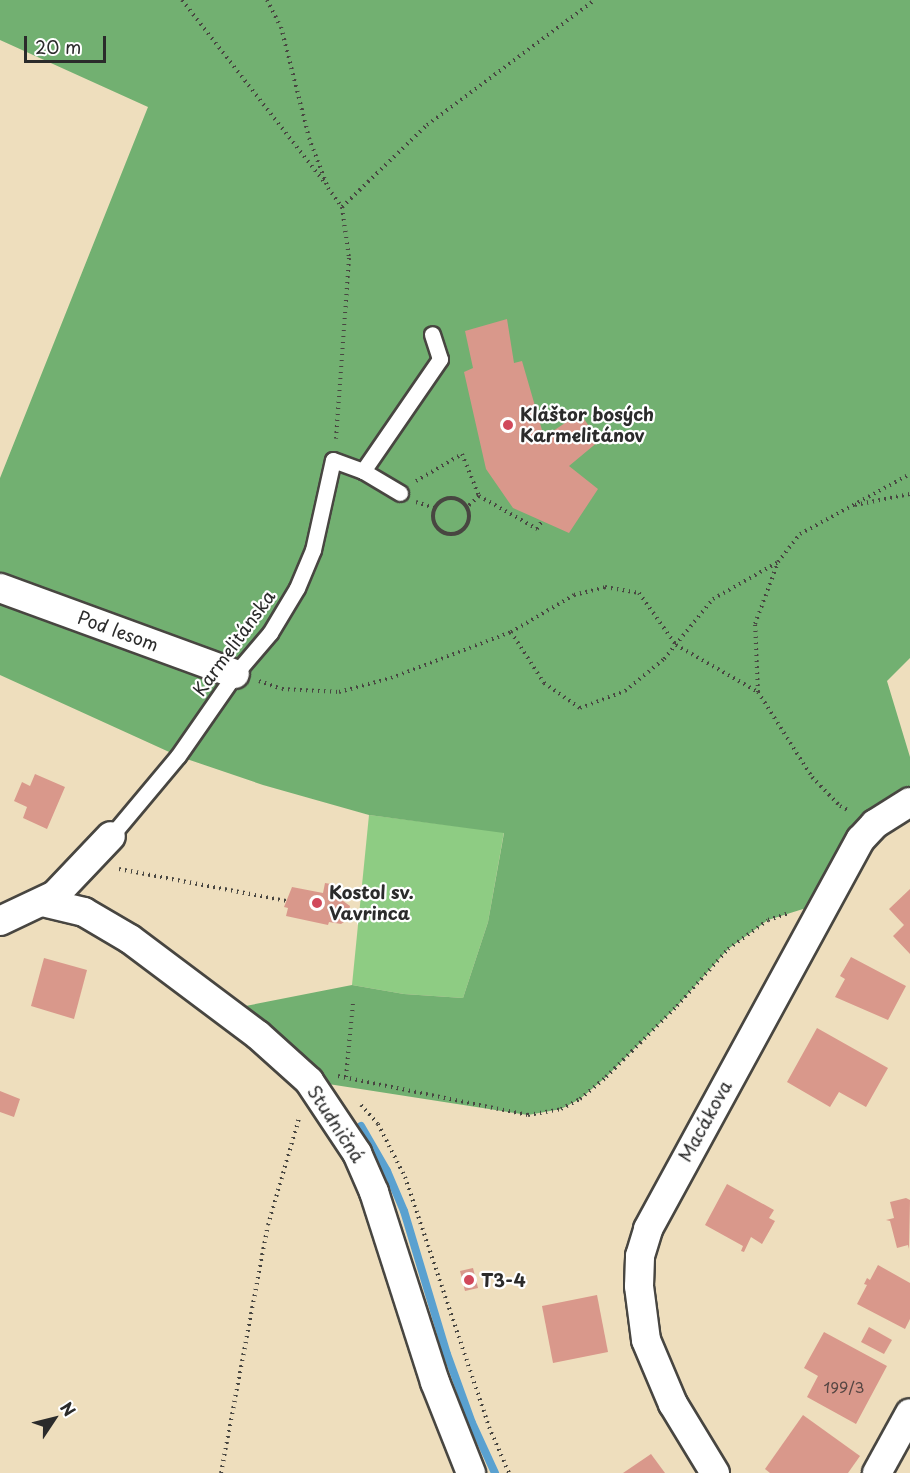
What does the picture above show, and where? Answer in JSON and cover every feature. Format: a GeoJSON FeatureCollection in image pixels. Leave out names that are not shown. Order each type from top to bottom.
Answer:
{"type":"FeatureCollection","features":[{"type":"Feature","properties":{"kind":"street","name":"Pod lesom"},"geometry":{"type":"LineString","coordinates":[[0,588],[235,674]]}},
{"type":"Feature","properties":{"kind":"street","name":"Macákova"},"geometry":{"type":"LineString","coordinates":[[715,1473],[673,1404],[646,1340],[641,1316],[640,1256],[648,1229],[670,1184],[861,839],[875,824],[910,802]]}},
{"type":"Feature","properties":{"kind":"street"},"geometry":{"type":"LineString","coordinates":[[0,921],[42,902],[64,886],[111,836]]}},
{"type":"Feature","properties":{"kind":"street","name":"Studničná"},"geometry":{"type":"LineString","coordinates":[[42,902],[84,912],[130,939],[258,1035],[323,1078],[370,1182],[435,1382],[471,1473]]}},
{"type":"Feature","properties":{"kind":"street"},"geometry":{"type":"LineString","coordinates":[[877,1473],[910,1413]]}},
{"type":"Feature","properties":{"kind":"lane"},"geometry":{"type":"LineString","coordinates":[[363,471],[440,359],[432,334]]}},
{"type":"Feature","properties":{"kind":"lane"},"geometry":{"type":"LineString","coordinates":[[333,460],[363,471],[400,493]]}},
{"type":"Feature","properties":{"kind":"lane","name":"Karmelitánska"},"geometry":{"type":"LineString","coordinates":[[111,836],[178,756],[235,674],[270,633],[297,588],[313,550],[333,460]]}},
{"type":"Feature","properties":{"kind":"path"},"geometry":{"type":"LineString","coordinates":[[182,0],[342,207],[349,258],[333,460]]}},
{"type":"Feature","properties":{"kind":"path"},"geometry":{"type":"LineString","coordinates":[[267,0],[281,27],[309,138],[328,188]]}},
{"type":"Feature","properties":{"kind":"path"},"geometry":{"type":"LineString","coordinates":[[342,207],[427,125],[595,0]]}},
{"type":"Feature","properties":{"kind":"path"},"geometry":{"type":"LineString","coordinates":[[400,493],[431,470],[462,454],[479,496],[537,529],[542,521]]}},
{"type":"Feature","properties":{"kind":"path"},"geometry":{"type":"LineString","coordinates":[[758,692],[755,624],[778,562],[800,534],[910,474]]}},
{"type":"Feature","properties":{"kind":"path"},"geometry":{"type":"LineString","coordinates":[[850,506],[910,494]]}},
{"type":"Feature","properties":{"kind":"path"},"geometry":{"type":"LineString","coordinates":[[467,507],[479,496]]}},
{"type":"Feature","properties":{"kind":"path"},"geometry":{"type":"LineString","coordinates":[[424,505],[435,508],[450,499],[457,499],[467,507],[468,524],[460,532],[449,534],[435,525],[435,508]]}},
{"type":"Feature","properties":{"kind":"path"},"geometry":{"type":"LineString","coordinates":[[512,632],[544,682],[580,708],[626,692],[676,645],[713,599],[778,562]]}},
{"type":"Feature","properties":{"kind":"path"},"geometry":{"type":"LineString","coordinates":[[235,674],[282,689],[339,692],[390,678],[512,632],[574,595],[605,587],[639,592],[676,645],[758,692],[812,777],[840,806],[875,824]]}},
{"type":"Feature","properties":{"kind":"path"},"geometry":{"type":"LineString","coordinates":[[121,869],[286,900]]}},
{"type":"Feature","properties":{"kind":"path"},"geometry":{"type":"LineString","coordinates":[[323,1078],[346,1077],[528,1116],[561,1108],[580,1099],[606,1077],[677,1006],[728,949],[768,920],[803,909],[819,912]]}},
{"type":"Feature","properties":{"kind":"path"},"geometry":{"type":"LineString","coordinates":[[346,1077],[353,1003]]}},
{"type":"Feature","properties":{"kind":"path"},"geometry":{"type":"LineString","coordinates":[[323,1078],[343,1083]]}},
{"type":"Feature","properties":{"kind":"path"},"geometry":{"type":"LineString","coordinates":[[221,1473],[268,1225],[323,1078]]}},
{"type":"Feature","properties":{"kind":"path"},"geometry":{"type":"LineString","coordinates":[[357,1100],[378,1124],[405,1177],[489,1427],[509,1473]]}},
{"type":"Feature","properties":{"kind":"green space"},"geometry":{"type":"Polygon","coordinates":[[[0,0],[910,0],[910,658],[887,681],[910,757],[910,802],[897,809],[819,912],[803,909],[768,920],[728,949],[677,1006],[606,1077],[580,1099],[561,1109],[528,1115],[309,1081],[225,1010],[352,985],[404,994],[463,998],[488,922],[504,833],[369,815],[263,785],[178,756],[0,675],[0,478],[148,107],[0,40],[0,0]]]}},
{"type":"Feature","properties":{"kind":"green space"},"geometry":{"type":"Polygon","coordinates":[[[369,815],[504,832],[488,922],[463,998],[404,994],[352,985],[369,815]]]}},
{"type":"Feature","properties":{"kind":"building","name":"Kláštor bosých Karmelitánov"},"geometry":{"type":"Polygon","coordinates":[[[507,319],[514,363],[522,361],[544,437],[580,413],[599,441],[569,466],[598,489],[569,533],[513,508],[486,469],[464,372],[473,368],[465,331],[507,319]]]}},
{"type":"Feature","properties":{"kind":"building"},"geometry":{"type":"Polygon","coordinates":[[[35,774],[65,787],[47,829],[23,818],[27,807],[14,801],[22,782],[30,786],[35,774]]]}},
{"type":"Feature","properties":{"kind":"building","name":"Kostol sv. Vavrinca"},"geometry":{"type":"Polygon","coordinates":[[[325,883],[342,886],[339,898],[350,906],[347,920],[341,924],[329,922],[328,925],[286,916],[288,908],[284,907],[292,887],[323,893],[325,883]]]}},
{"type":"Feature","properties":{"kind":"building"},"geometry":{"type":"Polygon","coordinates":[[[910,889],[910,954],[893,936],[904,925],[889,909],[910,889]]]}},
{"type":"Feature","properties":{"kind":"building"},"geometry":{"type":"Polygon","coordinates":[[[851,957],[906,986],[888,1020],[835,997],[845,979],[840,976],[851,957]]]}},
{"type":"Feature","properties":{"kind":"building"},"geometry":{"type":"Polygon","coordinates":[[[44,958],[87,970],[74,1019],[31,1006],[44,958]]]}},
{"type":"Feature","properties":{"kind":"building"},"geometry":{"type":"Polygon","coordinates":[[[817,1028],[888,1068],[866,1107],[839,1092],[830,1107],[787,1082],[817,1028]]]}},
{"type":"Feature","properties":{"kind":"building"},"geometry":{"type":"Polygon","coordinates":[[[0,1091],[20,1099],[14,1117],[0,1112],[0,1091]]]}},
{"type":"Feature","properties":{"kind":"building"},"geometry":{"type":"Polygon","coordinates":[[[727,1184],[774,1210],[769,1218],[775,1221],[762,1244],[751,1237],[744,1252],[741,1251],[743,1246],[705,1225],[727,1184]]]}},
{"type":"Feature","properties":{"kind":"building"},"geometry":{"type":"Polygon","coordinates":[[[906,1198],[910,1200],[909,1249],[908,1245],[897,1248],[890,1221],[886,1220],[894,1218],[890,1202],[906,1198]]]}},
{"type":"Feature","properties":{"kind":"building"},"geometry":{"type":"Polygon","coordinates":[[[878,1265],[910,1283],[910,1319],[905,1329],[857,1304],[867,1285],[864,1284],[867,1278],[870,1280],[878,1265]]]}},
{"type":"Feature","properties":{"kind":"building","name":"T3-4"},"geometry":{"type":"Polygon","coordinates":[[[473,1268],[478,1288],[465,1291],[460,1271],[473,1268]]]}},
{"type":"Feature","properties":{"kind":"building"},"geometry":{"type":"Polygon","coordinates":[[[597,1295],[608,1352],[553,1363],[542,1306],[597,1295]]]}},
{"type":"Feature","properties":{"kind":"building"},"geometry":{"type":"Polygon","coordinates":[[[869,1327],[892,1340],[884,1354],[861,1342],[869,1327]]]}},
{"type":"Feature","properties":{"kind":"building"},"geometry":{"type":"Polygon","coordinates":[[[824,1332],[887,1366],[856,1424],[807,1397],[818,1376],[804,1368],[824,1332]]]}},
{"type":"Feature","properties":{"kind":"building"},"geometry":{"type":"Polygon","coordinates":[[[803,1415],[860,1456],[848,1473],[770,1473],[765,1469],[803,1415]]]}},
{"type":"Feature","properties":{"kind":"building"},"geometry":{"type":"Polygon","coordinates":[[[651,1454],[665,1473],[623,1473],[651,1454]]]}},
{"type":"Feature","properties":{"kind":"waterway"},"geometry":{"type":"LineString","coordinates":[[361,1126],[387,1171],[404,1211],[447,1354],[472,1423],[495,1473]]}},
{"type":"Feature","properties":{"kind":"place","name":"Kláštor bosých Karmelitánov"},"geometry":{"type":"Point","coordinates":[508,425]}},
{"type":"Feature","properties":{"kind":"place","name":"Kostol sv. Vavrinca"},"geometry":{"type":"Point","coordinates":[317,903]}},
{"type":"Feature","properties":{"kind":"place","name":"T3-4"},"geometry":{"type":"Point","coordinates":[469,1280]}}]}
